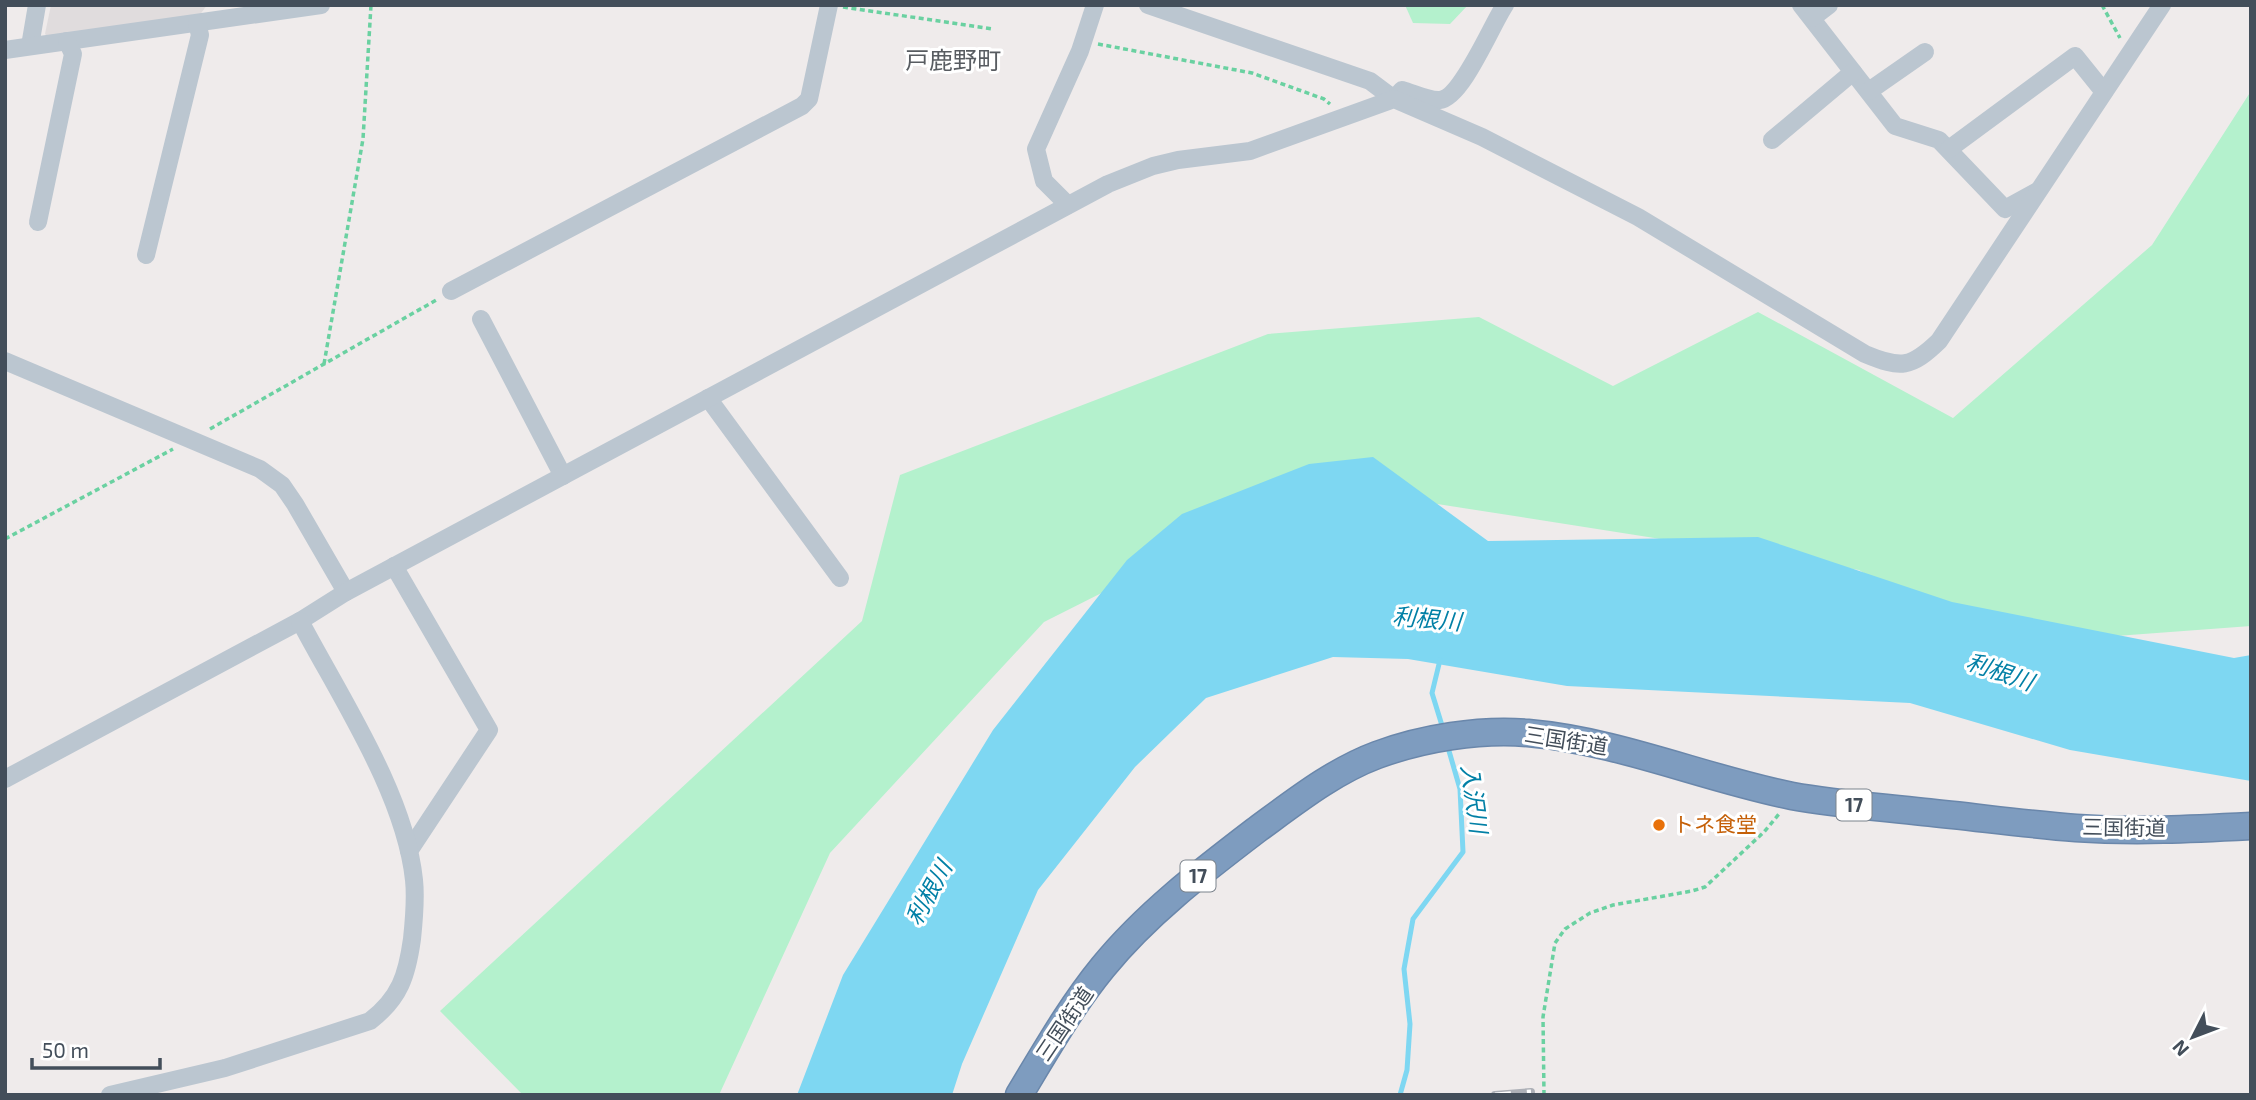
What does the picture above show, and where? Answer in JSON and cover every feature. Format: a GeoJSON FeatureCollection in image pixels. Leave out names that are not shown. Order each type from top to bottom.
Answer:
{"type":"FeatureCollection","features":[{"type":"Feature","properties":{"kind":"highway","name":"三国街道"},"geometry":{"type":"LineString","coordinates":[[1019,1095],[1070,1014],[1103,968],[1137,930],[1174,896],[1284,809],[1349,768],[1407,745],[1497,732],[1527,733],[1647,756],[1729,781],[1850,805],[2078,828],[2150,830],[2251,826]]}},
{"type":"Feature","properties":{"kind":"street"},"geometry":{"type":"LineString","coordinates":[[30,46],[37,5]]}},
{"type":"Feature","properties":{"kind":"street"},"geometry":{"type":"LineString","coordinates":[[5,50],[321,5]]}},
{"type":"Feature","properties":{"kind":"street"},"geometry":{"type":"LineString","coordinates":[[452,291],[802,106],[809,99],[830,5]]}},
{"type":"Feature","properties":{"kind":"street"},"geometry":{"type":"LineString","coordinates":[[1068,205],[1044,181],[1036,149],[1083,42],[1095,5]]}},
{"type":"Feature","properties":{"kind":"street"},"geometry":{"type":"LineString","coordinates":[[1148,5],[1370,81],[1394,99],[1482,137],[1638,217],[1865,354],[1890,364],[1905,365],[1921,358],[1939,341],[2162,5]]}},
{"type":"Feature","properties":{"kind":"street"},"geometry":{"type":"LineString","coordinates":[[5,779],[300,621],[394,566],[1108,184],[1153,166],[1178,160],[1250,151],[1394,99],[1402,90],[1439,100],[1450,96],[1463,80],[1505,5]]}},
{"type":"Feature","properties":{"kind":"street"},"geometry":{"type":"LineString","coordinates":[[1829,5],[1806,11],[1895,126],[1939,140],[2005,209],[2039,191]]}},
{"type":"Feature","properties":{"kind":"street"},"geometry":{"type":"LineString","coordinates":[[146,255],[200,35],[197,23]]}},
{"type":"Feature","properties":{"kind":"street"},"geometry":{"type":"LineString","coordinates":[[38,222],[73,54],[67,41]]}},
{"type":"Feature","properties":{"kind":"street"},"geometry":{"type":"LineString","coordinates":[[1869,91],[1925,52]]}},
{"type":"Feature","properties":{"kind":"street"},"geometry":{"type":"LineString","coordinates":[[1948,149],[2075,56],[2104,92]]}},
{"type":"Feature","properties":{"kind":"street"},"geometry":{"type":"LineString","coordinates":[[1772,140],[1853,72]]}},
{"type":"Feature","properties":{"kind":"street"},"geometry":{"type":"LineString","coordinates":[[481,319],[563,476]]}},
{"type":"Feature","properties":{"kind":"street"},"geometry":{"type":"LineString","coordinates":[[5,361],[260,469],[282,485],[346,592]]}},
{"type":"Feature","properties":{"kind":"street"},"geometry":{"type":"LineString","coordinates":[[708,398],[840,579]]}},
{"type":"Feature","properties":{"kind":"street"},"geometry":{"type":"LineString","coordinates":[[394,566],[489,730],[409,851]]}},
{"type":"Feature","properties":{"kind":"street"},"geometry":{"type":"LineString","coordinates":[[110,1095],[225,1068],[352,1028],[370,1021],[382,1012],[402,986],[410,959],[414,881],[409,851],[384,778],[300,621]]}},
{"type":"Feature","properties":{"kind":"path"},"geometry":{"type":"LineString","coordinates":[[324,364],[363,139],[371,5]]}},
{"type":"Feature","properties":{"kind":"path"},"geometry":{"type":"LineString","coordinates":[[830,5],[993,29]]}},
{"type":"Feature","properties":{"kind":"path"},"geometry":{"type":"LineString","coordinates":[[2102,5],[2129,55]]}},
{"type":"Feature","properties":{"kind":"path"},"geometry":{"type":"LineString","coordinates":[[1083,42],[1252,73],[1324,99],[1345,117]]}},
{"type":"Feature","properties":{"kind":"path"},"geometry":{"type":"LineString","coordinates":[[5,540],[190,440],[452,291]]}},
{"type":"Feature","properties":{"kind":"path"},"geometry":{"type":"LineString","coordinates":[[1544,1095],[1543,1017],[1555,943],[1565,929],[1590,914],[1613,905],[1705,887],[1764,832],[1794,796]]}},
{"type":"Feature","properties":{"kind":"shaded area"},"geometry":{"type":"Polygon","coordinates":[[[51,5],[207,5],[199,16],[49,38],[45,34],[51,5]]]}},
{"type":"Feature","properties":{"kind":"green space"},"geometry":{"type":"Polygon","coordinates":[[[1405,5],[1468,5],[1450,24],[1413,23],[1405,5]]]}},
{"type":"Feature","properties":{"kind":"green space"},"geometry":{"type":"Polygon","coordinates":[[[2251,91],[2251,626],[1983,646],[1859,570],[1316,485],[1044,622],[830,853],[719,1095],[523,1095],[440,1011],[862,621],[900,475],[1268,334],[1479,317],[1613,386],[1758,312],[1953,418],[2152,245],[2251,91]]]}},
{"type":"Feature","properties":{"kind":"water","name":"利根川"},"geometry":{"type":"Polygon","coordinates":[[[1373,457],[1488,541],[1758,537],[1952,602],[2234,658],[2251,655],[2251,781],[2070,750],[1910,703],[1567,686],[1408,659],[1333,657],[1206,698],[1135,767],[1038,890],[962,1064],[952,1095],[797,1095],[843,975],[993,730],[1127,560],[1182,514],[1309,464],[1373,457]]]}},
{"type":"Feature","properties":{"kind":"waterway","name":"入沢川"},"geometry":{"type":"LineString","coordinates":[[1440,660],[1432,693],[1444,732]]}},
{"type":"Feature","properties":{"kind":"waterway","name":"入沢川"},"geometry":{"type":"LineString","coordinates":[[1400,1095],[1407,1070],[1410,1024],[1404,969],[1413,919],[1463,852],[1460,789],[1447,744]]}},
{"type":"Feature","properties":{"kind":"railway"},"geometry":{"type":"LineString","coordinates":[[1495,1095],[1531,1092]]}},
{"type":"Feature","properties":{"kind":"place","name":"トネ食堂"},"geometry":{"type":"Point","coordinates":[1659,825]}},
{"type":"Feature","properties":{"kind":"district","name":"戸鹿野町"},"geometry":{"type":"Point","coordinates":[953,61]}}]}
